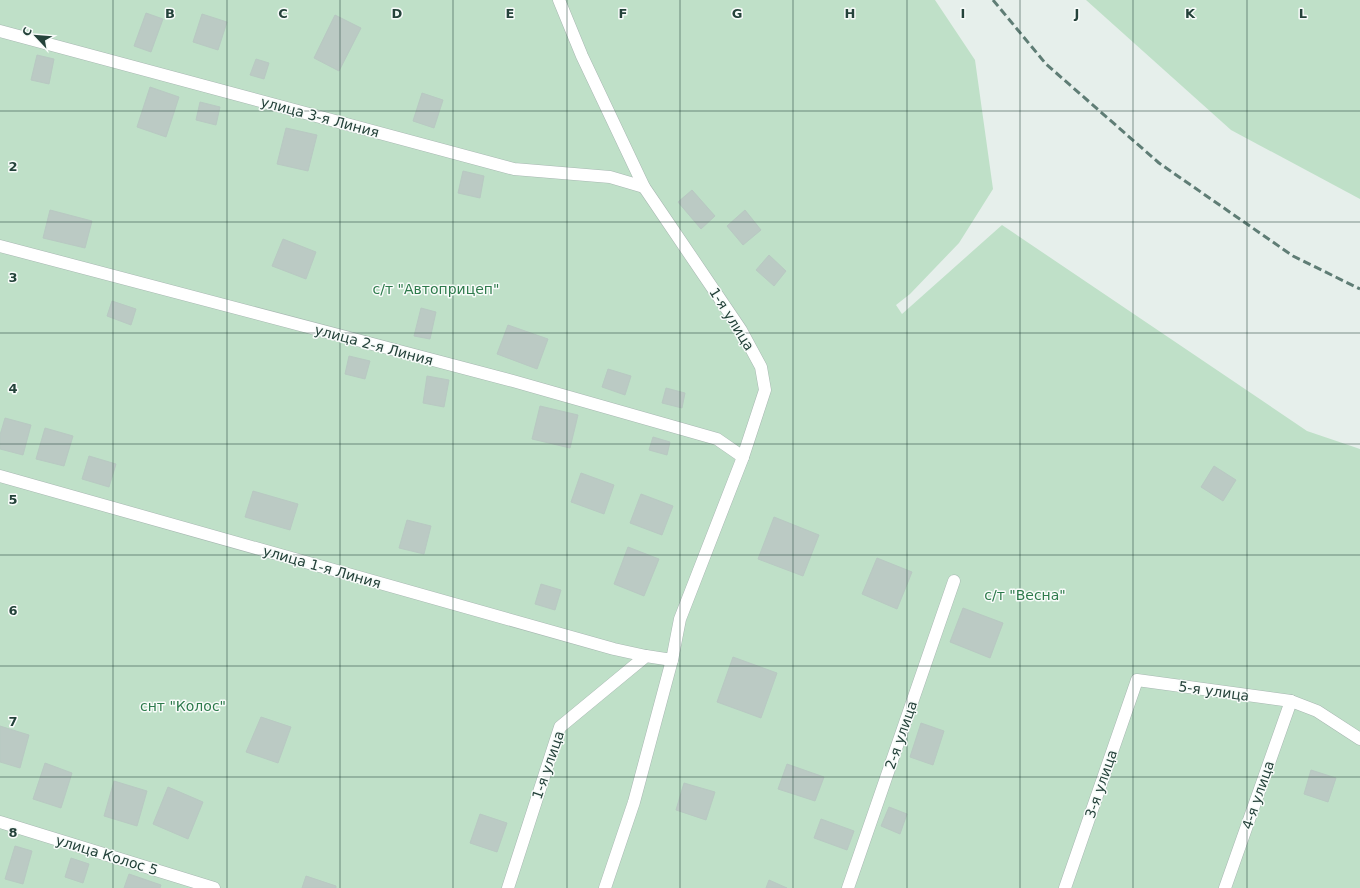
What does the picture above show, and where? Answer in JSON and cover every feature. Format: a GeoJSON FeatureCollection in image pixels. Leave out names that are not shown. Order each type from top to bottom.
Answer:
{"type":"FeatureCollection","features":[{"type":"Feature","properties":{"kind":"street","name":"1-я улица"},"geometry":{"type":"LineString","coordinates":[[558,0],[582,56],[644,187],[741,330],[761,367],[765,390],[743,457],[680,619],[672,660],[634,802],[605,888]]}},
{"type":"Feature","properties":{"kind":"street","name":"улица 3-я Линия"},"geometry":{"type":"LineString","coordinates":[[0,30],[514,169],[610,177],[644,187]]}},
{"type":"Feature","properties":{"kind":"street","name":"улица 2-я Линия"},"geometry":{"type":"LineString","coordinates":[[0,246],[513,381],[717,439],[743,457]]}},
{"type":"Feature","properties":{"kind":"street","name":"улица 1-я Линия"},"geometry":{"type":"LineString","coordinates":[[0,476],[614,649],[646,656]]}},
{"type":"Feature","properties":{"kind":"street","name":"2-я улица"},"geometry":{"type":"LineString","coordinates":[[848,888],[954,581]]}},
{"type":"Feature","properties":{"kind":"street","name":"1-я улица"},"geometry":{"type":"LineString","coordinates":[[508,888],[560,727],[646,656]]}},
{"type":"Feature","properties":{"kind":"street"},"geometry":{"type":"LineString","coordinates":[[646,656],[672,660]]}},
{"type":"Feature","properties":{"kind":"street","name":"5-я улица"},"geometry":{"type":"LineString","coordinates":[[1137,680],[1291,701],[1317,711],[1360,739]]}},
{"type":"Feature","properties":{"kind":"street","name":"3-я улица"},"geometry":{"type":"LineString","coordinates":[[1066,888],[1137,680]]}},
{"type":"Feature","properties":{"kind":"street","name":"4-я улица"},"geometry":{"type":"LineString","coordinates":[[1225,888],[1291,701]]}},
{"type":"Feature","properties":{"kind":"street","name":"улица Колос 5"},"geometry":{"type":"LineString","coordinates":[[0,822],[214,888]]}},
{"type":"Feature","properties":{"kind":"green space"},"geometry":{"type":"Polygon","coordinates":[[[0,0],[935,0],[975,60],[993,189],[959,243],[910,294],[896,305],[902,314],[1002,225],[1307,431],[1360,449],[1360,888],[0,888],[0,0]]]}},
{"type":"Feature","properties":{"kind":"green space"},"geometry":{"type":"Polygon","coordinates":[[[1086,0],[1360,0],[1360,199],[1231,130],[1086,0]]]}},
{"type":"Feature","properties":{"kind":"building"},"geometry":{"type":"Polygon","coordinates":[[[146,13],[163,19],[151,52],[134,46],[146,13]]]}},
{"type":"Feature","properties":{"kind":"building"},"geometry":{"type":"Polygon","coordinates":[[[202,14],[227,22],[218,50],[193,42],[202,14]]]}},
{"type":"Feature","properties":{"kind":"building"},"geometry":{"type":"Polygon","coordinates":[[[335,15],[361,28],[339,71],[314,58],[335,15]]]}},
{"type":"Feature","properties":{"kind":"building"},"geometry":{"type":"Polygon","coordinates":[[[37,55],[54,59],[49,84],[31,80],[37,55]]]}},
{"type":"Feature","properties":{"kind":"building"},"geometry":{"type":"Polygon","coordinates":[[[256,59],[269,63],[264,79],[250,75],[256,59]]]}},
{"type":"Feature","properties":{"kind":"building"},"geometry":{"type":"Polygon","coordinates":[[[150,87],[179,97],[166,137],[137,127],[150,87]]]}},
{"type":"Feature","properties":{"kind":"building"},"geometry":{"type":"Polygon","coordinates":[[[422,93],[443,100],[434,128],[413,121],[422,93]]]}},
{"type":"Feature","properties":{"kind":"building"},"geometry":{"type":"Polygon","coordinates":[[[200,102],[220,107],[216,125],[196,120],[200,102]]]}},
{"type":"Feature","properties":{"kind":"building"},"geometry":{"type":"Polygon","coordinates":[[[286,128],[317,135],[308,171],[277,164],[286,128]]]}},
{"type":"Feature","properties":{"kind":"building"},"geometry":{"type":"Polygon","coordinates":[[[463,171],[484,176],[480,198],[458,193],[463,171]]]}},
{"type":"Feature","properties":{"kind":"building"},"geometry":{"type":"Polygon","coordinates":[[[692,190],[715,216],[701,229],[678,202],[692,190]]]}},
{"type":"Feature","properties":{"kind":"building"},"geometry":{"type":"Polygon","coordinates":[[[50,210],[92,221],[85,248],[43,238],[50,210]]]}},
{"type":"Feature","properties":{"kind":"building"},"geometry":{"type":"Polygon","coordinates":[[[745,210],[761,230],[743,245],[727,226],[745,210]]]}},
{"type":"Feature","properties":{"kind":"building"},"geometry":{"type":"Polygon","coordinates":[[[283,239],[316,252],[306,279],[272,266],[283,239]]]}},
{"type":"Feature","properties":{"kind":"building"},"geometry":{"type":"Polygon","coordinates":[[[769,255],[786,271],[774,286],[756,270],[769,255]]]}},
{"type":"Feature","properties":{"kind":"building"},"geometry":{"type":"Polygon","coordinates":[[[112,301],[136,309],[131,325],[107,316],[112,301]]]}},
{"type":"Feature","properties":{"kind":"building"},"geometry":{"type":"Polygon","coordinates":[[[421,308],[436,312],[430,339],[414,336],[421,308]]]}},
{"type":"Feature","properties":{"kind":"building"},"geometry":{"type":"Polygon","coordinates":[[[508,325],[548,339],[537,369],[497,354],[508,325]]]}},
{"type":"Feature","properties":{"kind":"building"},"geometry":{"type":"Polygon","coordinates":[[[349,356],[370,361],[365,379],[345,374],[349,356]]]}},
{"type":"Feature","properties":{"kind":"building"},"geometry":{"type":"Polygon","coordinates":[[[608,369],[631,376],[625,395],[602,387],[608,369]]]}},
{"type":"Feature","properties":{"kind":"building"},"geometry":{"type":"Polygon","coordinates":[[[427,376],[449,380],[444,407],[423,403],[427,376]]]}},
{"type":"Feature","properties":{"kind":"building"},"geometry":{"type":"Polygon","coordinates":[[[666,388],[685,393],[682,408],[662,403],[666,388]]]}},
{"type":"Feature","properties":{"kind":"building"},"geometry":{"type":"Polygon","coordinates":[[[540,406],[578,415],[570,448],[532,439],[540,406]]]}},
{"type":"Feature","properties":{"kind":"building"},"geometry":{"type":"Polygon","coordinates":[[[5,418],[31,425],[23,455],[0,449],[0,435],[5,418]]]}},
{"type":"Feature","properties":{"kind":"building"},"geometry":{"type":"Polygon","coordinates":[[[45,428],[73,436],[64,466],[36,459],[45,428]]]}},
{"type":"Feature","properties":{"kind":"building"},"geometry":{"type":"Polygon","coordinates":[[[653,437],[670,442],[667,455],[649,450],[653,437]]]}},
{"type":"Feature","properties":{"kind":"building"},"geometry":{"type":"Polygon","coordinates":[[[89,456],[116,464],[109,487],[82,479],[89,456]]]}},
{"type":"Feature","properties":{"kind":"building"},"geometry":{"type":"Polygon","coordinates":[[[1214,466],[1236,480],[1223,501],[1201,487],[1214,466]]]}},
{"type":"Feature","properties":{"kind":"building"},"geometry":{"type":"Polygon","coordinates":[[[581,473],[614,485],[604,514],[571,502],[581,473]]]}},
{"type":"Feature","properties":{"kind":"building"},"geometry":{"type":"Polygon","coordinates":[[[253,491],[298,504],[290,530],[245,517],[253,491]]]}},
{"type":"Feature","properties":{"kind":"building"},"geometry":{"type":"Polygon","coordinates":[[[641,494],[673,506],[662,535],[630,523],[641,494]]]}},
{"type":"Feature","properties":{"kind":"building"},"geometry":{"type":"Polygon","coordinates":[[[774,517],[819,535],[803,576],[758,559],[774,517]]]}},
{"type":"Feature","properties":{"kind":"building"},"geometry":{"type":"Polygon","coordinates":[[[407,520],[431,526],[424,554],[399,548],[407,520]]]}},
{"type":"Feature","properties":{"kind":"building"},"geometry":{"type":"Polygon","coordinates":[[[628,547],[659,559],[644,596],[614,584],[628,547]]]}},
{"type":"Feature","properties":{"kind":"building"},"geometry":{"type":"Polygon","coordinates":[[[877,558],[912,572],[897,609],[862,594],[877,558]]]}},
{"type":"Feature","properties":{"kind":"building"},"geometry":{"type":"Polygon","coordinates":[[[541,584],[561,590],[555,610],[535,604],[541,584]]]}},
{"type":"Feature","properties":{"kind":"building"},"geometry":{"type":"Polygon","coordinates":[[[963,608],[1003,623],[990,658],[950,642],[963,608]]]}},
{"type":"Feature","properties":{"kind":"building"},"geometry":{"type":"Polygon","coordinates":[[[733,657],[777,673],[761,718],[717,702],[733,657]]]}},
{"type":"Feature","properties":{"kind":"building"},"geometry":{"type":"Polygon","coordinates":[[[261,717],[291,727],[278,763],[246,752],[261,717]]]}},
{"type":"Feature","properties":{"kind":"building"},"geometry":{"type":"Polygon","coordinates":[[[921,723],[944,731],[933,765],[910,757],[921,723]]]}},
{"type":"Feature","properties":{"kind":"building"},"geometry":{"type":"Polygon","coordinates":[[[0,726],[29,735],[20,768],[0,762],[0,726]]]}},
{"type":"Feature","properties":{"kind":"building"},"geometry":{"type":"Polygon","coordinates":[[[45,763],[72,773],[61,808],[33,799],[45,763]]]}},
{"type":"Feature","properties":{"kind":"building"},"geometry":{"type":"Polygon","coordinates":[[[787,764],[824,777],[815,801],[778,789],[787,764]]]}},
{"type":"Feature","properties":{"kind":"building"},"geometry":{"type":"Polygon","coordinates":[[[1311,770],[1336,778],[1328,802],[1304,794],[1311,770]]]}},
{"type":"Feature","properties":{"kind":"building"},"geometry":{"type":"Polygon","coordinates":[[[114,781],[147,791],[137,826],[104,816],[114,781]]]}},
{"type":"Feature","properties":{"kind":"building"},"geometry":{"type":"Polygon","coordinates":[[[684,783],[715,792],[706,820],[676,810],[684,783]]]}},
{"type":"Feature","properties":{"kind":"building"},"geometry":{"type":"Polygon","coordinates":[[[168,787],[203,802],[188,839],[153,824],[168,787]]]}},
{"type":"Feature","properties":{"kind":"building"},"geometry":{"type":"Polygon","coordinates":[[[889,807],[907,814],[900,834],[881,826],[889,807]]]}},
{"type":"Feature","properties":{"kind":"building"},"geometry":{"type":"Polygon","coordinates":[[[480,814],[507,823],[497,852],[470,843],[480,814]]]}},
{"type":"Feature","properties":{"kind":"building"},"geometry":{"type":"Polygon","coordinates":[[[821,819],[854,831],[847,850],[814,838],[821,819]]]}},
{"type":"Feature","properties":{"kind":"building"},"geometry":{"type":"Polygon","coordinates":[[[15,846],[32,851],[23,884],[5,879],[15,846]]]}},
{"type":"Feature","properties":{"kind":"building"},"geometry":{"type":"Polygon","coordinates":[[[71,858],[89,864],[83,883],[65,877],[71,858]]]}},
{"type":"Feature","properties":{"kind":"building"},"geometry":{"type":"Polygon","coordinates":[[[129,874],[161,885],[160,888],[124,888],[129,874]]]}},
{"type":"Feature","properties":{"kind":"building"},"geometry":{"type":"Polygon","coordinates":[[[306,876],[336,886],[336,888],[302,888],[306,876]]]}},
{"type":"Feature","properties":{"kind":"building"},"geometry":{"type":"Polygon","coordinates":[[[769,880],[787,888],[766,888],[769,880]]]}},
{"type":"Feature","properties":{"kind":"railway"},"geometry":{"type":"LineString","coordinates":[[993,0],[1046,64],[1159,163],[1293,256],[1360,289]]}},
{"type":"Feature","properties":{"kind":"park label","name":"с/т \"Автоприцеп\""},"geometry":{"type":"Point","coordinates":[436,289]}},
{"type":"Feature","properties":{"kind":"park label","name":"с/т \"Весна\""},"geometry":{"type":"Point","coordinates":[1025,595]}},
{"type":"Feature","properties":{"kind":"park label","name":"снт \"Колос\""},"geometry":{"type":"Point","coordinates":[183,706]}}]}
